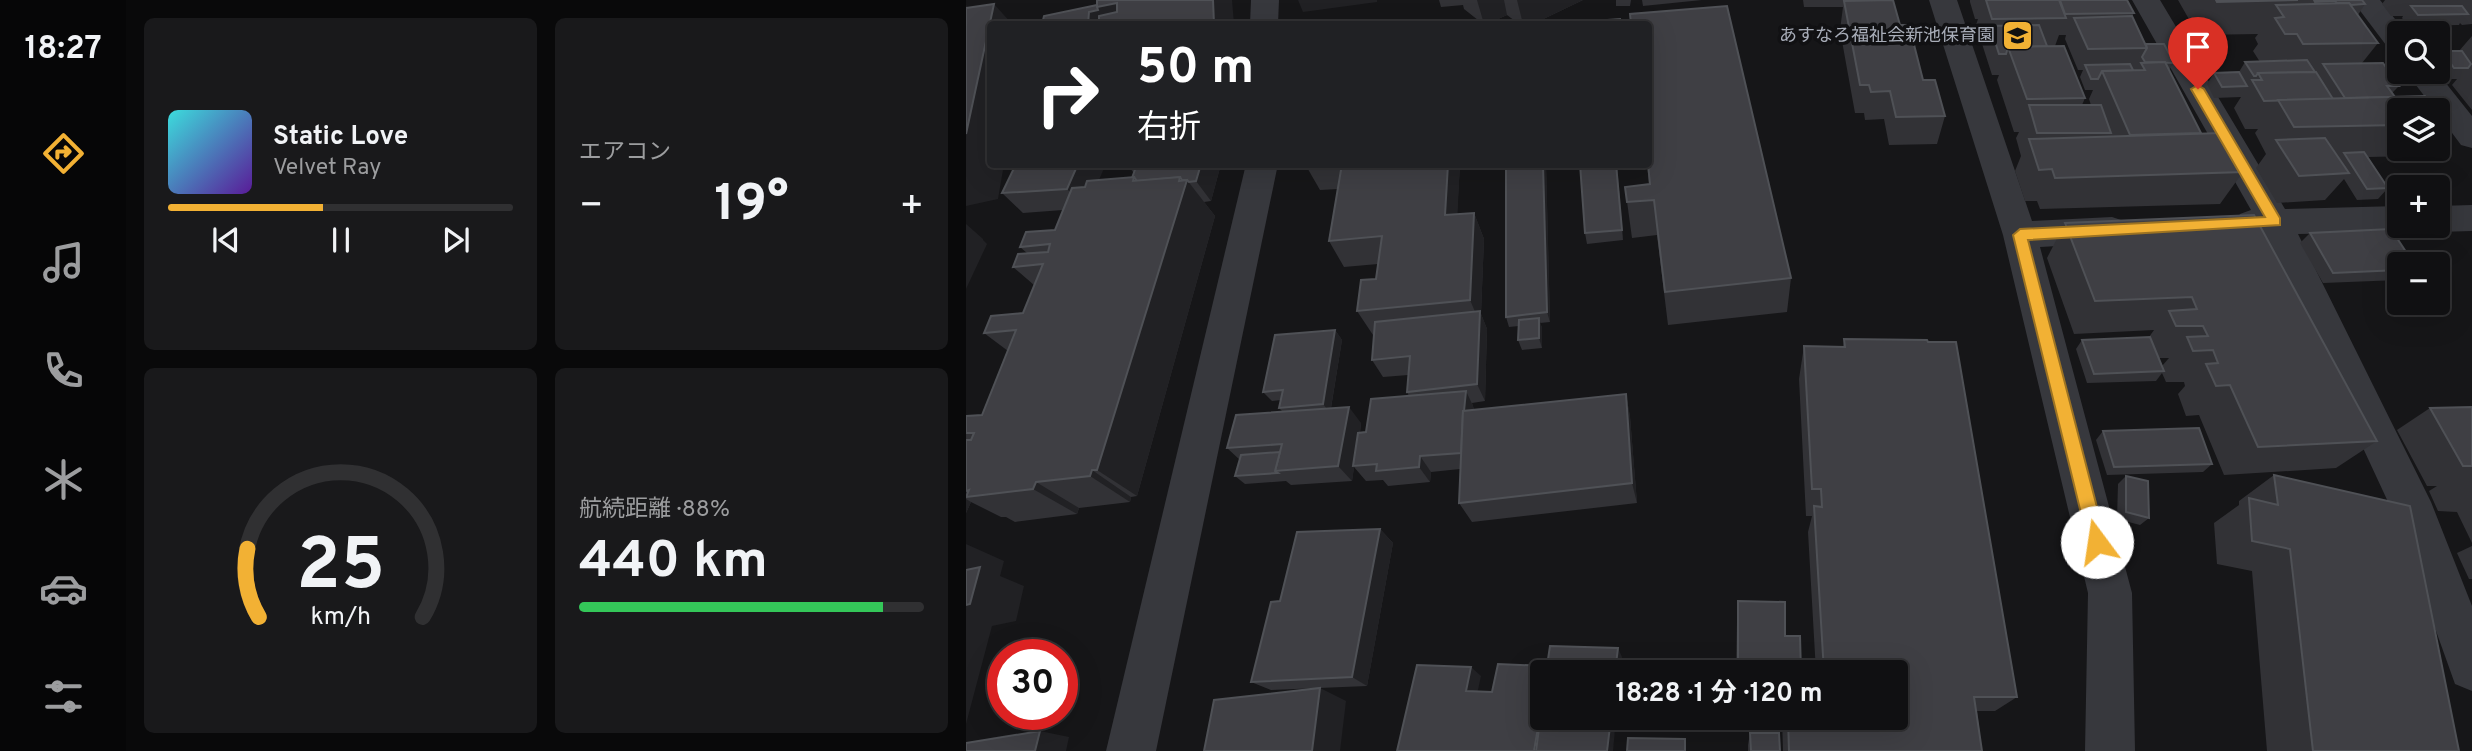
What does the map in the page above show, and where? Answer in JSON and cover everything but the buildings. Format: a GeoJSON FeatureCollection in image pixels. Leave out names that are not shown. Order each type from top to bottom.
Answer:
{"type":"FeatureCollection","features":[{"type":"Feature","properties":{"kind":"street"},"geometry":{"type":"LineString","coordinates":[[1264,21],[1265,0]]}},
{"type":"Feature","properties":{"kind":"street"},"geometry":{"type":"LineString","coordinates":[[1943,0],[2020,235],[2110,593],[2110,751]]}},
{"type":"Feature","properties":{"kind":"street"},"geometry":{"type":"LineString","coordinates":[[2146,0],[2275,222],[2416,516],[2472,667]]}},
{"type":"Feature","properties":{"kind":"street"},"geometry":{"type":"LineString","coordinates":[[2366,0],[2387,27]]}},
{"type":"Feature","properties":{"kind":"street"},"geometry":{"type":"LineString","coordinates":[[2430,84],[2472,137]]}},
{"type":"Feature","properties":{"kind":"street"},"geometry":{"type":"LineString","coordinates":[[1131,751],[1261,168]]}},
{"type":"Feature","properties":{"kind":"street"},"geometry":{"type":"LineString","coordinates":[[2450,219],[2472,218]]}},
{"type":"Feature","properties":{"kind":"street"},"geometry":{"type":"LineString","coordinates":[[2221,225],[2387,219]]}},
{"type":"Feature","properties":{"kind":"street"},"geometry":{"type":"LineString","coordinates":[[2020,235],[2141,229]]}},
{"type":"Feature","properties":{"kind":"place","name":"あすなろ福祉会新池保育園"},"geometry":{"type":"Point","coordinates":[2018,35]}},
{"type":"Feature","properties":{"kind":"route"},"geometry":{"type":"LineString","coordinates":[[2097,542],[2020,235],[2275,222],[2198,89]]}}]}
